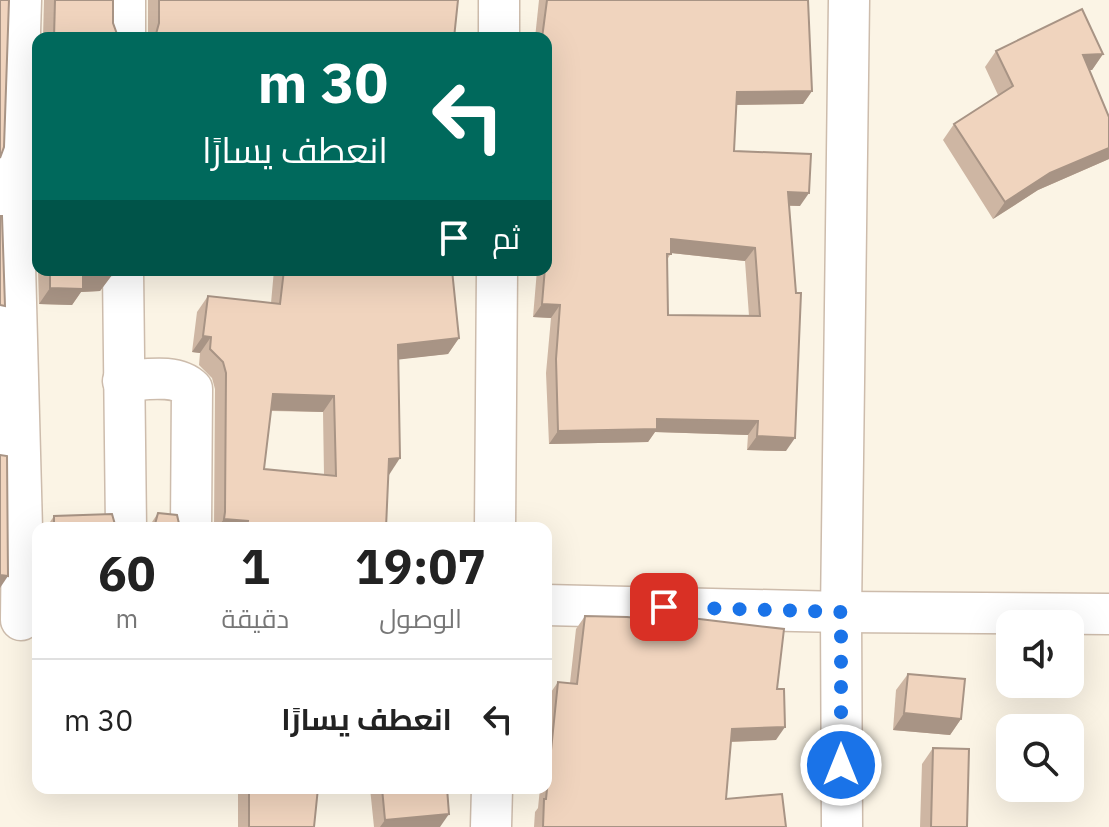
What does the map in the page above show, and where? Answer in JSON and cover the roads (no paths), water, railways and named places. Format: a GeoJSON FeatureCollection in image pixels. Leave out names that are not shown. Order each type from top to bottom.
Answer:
{"type":"FeatureCollection","features":[{"type":"Feature","properties":{"kind":"street"},"geometry":{"type":"LineString","coordinates":[[20,620],[17,227],[21,0]]}},
{"type":"Feature","properties":{"kind":"street"},"geometry":{"type":"LineString","coordinates":[[125,0],[125,32]]}},
{"type":"Feature","properties":{"kind":"street"},"geometry":{"type":"LineString","coordinates":[[499,0],[499,32]]}},
{"type":"Feature","properties":{"kind":"street"},"geometry":{"type":"LineString","coordinates":[[842,827],[841,612],[849,0]]}},
{"type":"Feature","properties":{"kind":"street"},"geometry":{"type":"LineString","coordinates":[[123,276],[126,522]]}},
{"type":"Feature","properties":{"kind":"street"},"geometry":{"type":"LineString","coordinates":[[495,522],[497,276]]}},
{"type":"Feature","properties":{"kind":"street"},"geometry":{"type":"LineString","coordinates":[[123,381],[175,379],[192,389],[191,522]]}},
{"type":"Feature","properties":{"kind":"street"},"geometry":{"type":"LineString","coordinates":[[552,605],[1109,614]]}},
{"type":"Feature","properties":{"kind":"street"},"geometry":{"type":"LineString","coordinates":[[491,827],[492,794]]}}]}
